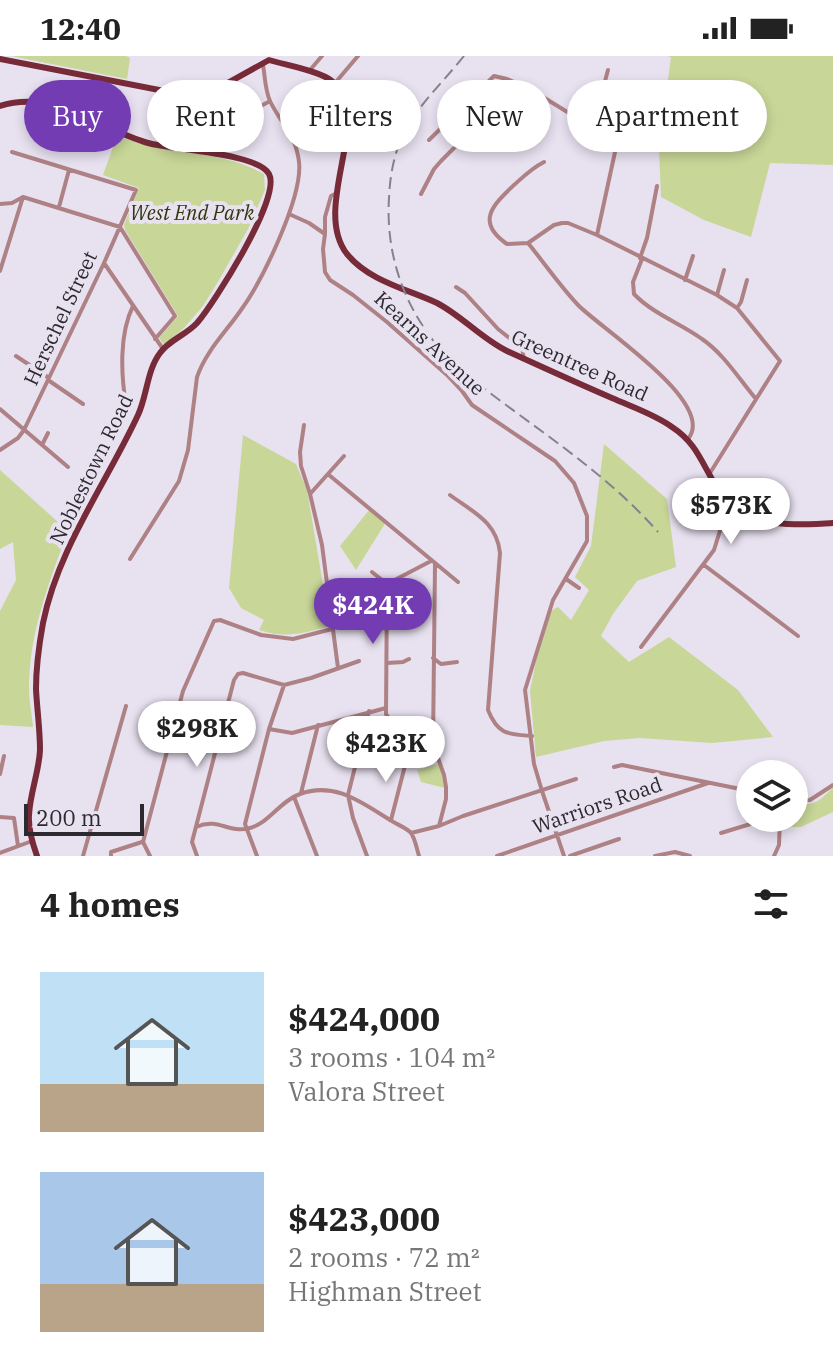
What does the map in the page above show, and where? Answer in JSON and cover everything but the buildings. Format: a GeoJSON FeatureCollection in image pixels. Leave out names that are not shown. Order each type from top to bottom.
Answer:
{"type":"FeatureCollection","features":[{"type":"Feature","properties":{"kind":"main road"},"geometry":{"type":"LineString","coordinates":[[0,59],[195,97],[206,95],[266,62],[330,80]]}},
{"type":"Feature","properties":{"kind":"main road","name":"Noblestown Road"},"geometry":{"type":"LineString","coordinates":[[0,106],[22,101],[74,111],[137,140],[218,154],[258,166],[267,171],[272,181],[271,192],[252,237],[234,268],[198,321],[163,349],[155,361],[137,417],[75,535],[52,589],[36,676],[40,750],[29,814],[37,856]]}},
{"type":"Feature","properties":{"kind":"main road","name":"Greentree Road"},"geometry":{"type":"LineString","coordinates":[[344,152],[335,210],[338,236],[354,261],[379,278],[448,310],[503,349],[661,419],[688,439],[731,506],[751,518],[783,525],[833,523]]}},
{"type":"Feature","properties":{"kind":"street"},"geometry":{"type":"LineString","coordinates":[[130,559],[182,473],[201,367],[262,275],[298,186],[299,170],[293,137],[270,101],[266,62],[278,56]]}},
{"type":"Feature","properties":{"kind":"street"},"geometry":{"type":"LineString","coordinates":[[309,72],[322,56]]}},
{"type":"Feature","properties":{"kind":"street"},"geometry":{"type":"LineString","coordinates":[[338,80],[358,56]]}},
{"type":"Feature","properties":{"kind":"street"},"geometry":{"type":"LineString","coordinates":[[605,80],[608,70]]}},
{"type":"Feature","properties":{"kind":"street"},"geometry":{"type":"LineString","coordinates":[[490,80],[494,76],[508,80]]}},
{"type":"Feature","properties":{"kind":"street"},"geometry":{"type":"LineString","coordinates":[[264,104],[270,101]]}},
{"type":"Feature","properties":{"kind":"street"},"geometry":{"type":"LineString","coordinates":[[551,101],[567,113]]}},
{"type":"Feature","properties":{"kind":"street"},"geometry":{"type":"LineString","coordinates":[[429,140],[437,132]]}},
{"type":"Feature","properties":{"kind":"street"},"geometry":{"type":"LineString","coordinates":[[12,152],[69,170],[59,207]]}},
{"type":"Feature","properties":{"kind":"street"},"geometry":{"type":"LineString","coordinates":[[421,194],[434,169],[450,152]]}},
{"type":"Feature","properties":{"kind":"street"},"geometry":{"type":"LineString","coordinates":[[597,235],[615,152]]}},
{"type":"Feature","properties":{"kind":"street"},"geometry":{"type":"LineString","coordinates":[[544,162],[533,167],[495,203],[490,218],[493,232],[507,244],[528,243],[550,227],[562,223],[597,235],[737,308],[780,361],[710,473]]}},
{"type":"Feature","properties":{"kind":"street","name":"Herschel Street"},"geometry":{"type":"LineString","coordinates":[[0,450],[24,430],[136,190],[69,170]]}},
{"type":"Feature","properties":{"kind":"street"},"geometry":{"type":"LineString","coordinates":[[657,186],[647,238],[633,282],[634,294],[661,315],[711,345],[756,399]]}},
{"type":"Feature","properties":{"kind":"street","name":"Kearns Avenue"},"geometry":{"type":"LineString","coordinates":[[337,193],[331,196],[325,217],[323,263],[330,280],[353,295],[435,364],[472,405],[555,461],[574,483],[587,516],[587,541],[557,590],[526,682],[534,764],[567,856]]}},
{"type":"Feature","properties":{"kind":"street"},"geometry":{"type":"LineString","coordinates":[[0,204],[23,197],[120,227],[175,316],[155,339]]}},
{"type":"Feature","properties":{"kind":"street"},"geometry":{"type":"LineString","coordinates":[[0,271],[23,197]]}},
{"type":"Feature","properties":{"kind":"street"},"geometry":{"type":"LineString","coordinates":[[289,213],[325,234]]}},
{"type":"Feature","properties":{"kind":"street"},"geometry":{"type":"LineString","coordinates":[[528,243],[579,306],[651,364],[673,387],[694,426],[688,439]]}},
{"type":"Feature","properties":{"kind":"street"},"geometry":{"type":"LineString","coordinates":[[685,280],[693,256]]}},
{"type":"Feature","properties":{"kind":"street"},"geometry":{"type":"LineString","coordinates":[[104,263],[163,349]]}},
{"type":"Feature","properties":{"kind":"street"},"geometry":{"type":"LineString","coordinates":[[717,295],[724,270]]}},
{"type":"Feature","properties":{"kind":"street"},"geometry":{"type":"LineString","coordinates":[[737,308],[747,280]]}},
{"type":"Feature","properties":{"kind":"street"},"geometry":{"type":"LineString","coordinates":[[456,287],[522,348],[524,359]]}},
{"type":"Feature","properties":{"kind":"street"},"geometry":{"type":"LineString","coordinates":[[126,405],[121,364],[134,305]]}},
{"type":"Feature","properties":{"kind":"street"},"geometry":{"type":"LineString","coordinates":[[16,356],[83,404]]}},
{"type":"Feature","properties":{"kind":"street"},"geometry":{"type":"LineString","coordinates":[[0,409],[68,467]]}},
{"type":"Feature","properties":{"kind":"street"},"geometry":{"type":"LineString","coordinates":[[304,425],[301,466],[322,545],[338,668]]}},
{"type":"Feature","properties":{"kind":"street"},"geometry":{"type":"LineString","coordinates":[[42,445],[48,433]]}},
{"type":"Feature","properties":{"kind":"street"},"geometry":{"type":"LineString","coordinates":[[310,494],[344,456]]}},
{"type":"Feature","properties":{"kind":"street"},"geometry":{"type":"LineString","coordinates":[[329,475],[458,582]]}},
{"type":"Feature","properties":{"kind":"street"},"geometry":{"type":"LineString","coordinates":[[641,647],[704,565],[718,540],[722,512],[718,489]]}},
{"type":"Feature","properties":{"kind":"street"},"geometry":{"type":"LineString","coordinates":[[450,495],[484,520],[499,541],[488,710],[501,730],[508,734],[532,736]]}},
{"type":"Feature","properties":{"kind":"street"},"geometry":{"type":"LineString","coordinates":[[722,512],[731,506]]}},
{"type":"Feature","properties":{"kind":"street"},"geometry":{"type":"LineString","coordinates":[[387,584],[433,562]]}},
{"type":"Feature","properties":{"kind":"street"},"geometry":{"type":"LineString","coordinates":[[433,562],[433,744],[446,787],[439,826]]}},
{"type":"Feature","properties":{"kind":"street"},"geometry":{"type":"LineString","coordinates":[[704,565],[798,636]]}},
{"type":"Feature","properties":{"kind":"street"},"geometry":{"type":"LineString","coordinates":[[372,572],[387,584]]}},
{"type":"Feature","properties":{"kind":"street"},"geometry":{"type":"LineString","coordinates":[[566,579],[579,588]]}},
{"type":"Feature","properties":{"kind":"street"},"geometry":{"type":"LineString","coordinates":[[387,584],[386,708],[389,720],[408,746],[391,821]]}},
{"type":"Feature","properties":{"kind":"street"},"geometry":{"type":"LineString","coordinates":[[150,856],[143,842],[183,691],[214,621],[220,620],[261,635],[293,639],[332,629]]}},
{"type":"Feature","properties":{"kind":"street"},"geometry":{"type":"LineString","coordinates":[[433,658],[441,664],[457,662]]}},
{"type":"Feature","properties":{"kind":"street"},"geometry":{"type":"LineString","coordinates":[[387,663],[409,659]]}},
{"type":"Feature","properties":{"kind":"street"},"geometry":{"type":"LineString","coordinates":[[197,856],[192,842],[238,674],[284,685],[359,661]]}},
{"type":"Feature","properties":{"kind":"street"},"geometry":{"type":"LineString","coordinates":[[257,856],[245,824],[269,729],[284,685]]}},
{"type":"Feature","properties":{"kind":"street"},"geometry":{"type":"LineString","coordinates":[[83,856],[126,706]]}},
{"type":"Feature","properties":{"kind":"street"},"geometry":{"type":"LineString","coordinates":[[269,729],[292,733],[386,708]]}},
{"type":"Feature","properties":{"kind":"street"},"geometry":{"type":"LineString","coordinates":[[367,856],[348,795],[369,711]]}},
{"type":"Feature","properties":{"kind":"street"},"geometry":{"type":"LineString","coordinates":[[301,793],[318,725]]}},
{"type":"Feature","properties":{"kind":"street"},"geometry":{"type":"LineString","coordinates":[[0,774],[4,756]]}},
{"type":"Feature","properties":{"kind":"street"},"geometry":{"type":"LineString","coordinates":[[614,767],[622,765],[736,788]]}},
{"type":"Feature","properties":{"kind":"street"},"geometry":{"type":"LineString","coordinates":[[411,833],[576,779]]}},
{"type":"Feature","properties":{"kind":"street","name":"Warriors Road"},"geometry":{"type":"LineString","coordinates":[[497,856],[708,783]]}},
{"type":"Feature","properties":{"kind":"street"},"geometry":{"type":"LineString","coordinates":[[808,800],[833,785]]}},
{"type":"Feature","properties":{"kind":"street"},"geometry":{"type":"LineString","coordinates":[[196,827],[209,822],[238,830],[246,829],[260,824],[301,793],[333,791],[348,795],[411,833],[419,856]]}},
{"type":"Feature","properties":{"kind":"street"},"geometry":{"type":"LineString","coordinates":[[294,797],[317,856]]}},
{"type":"Feature","properties":{"kind":"street"},"geometry":{"type":"LineString","coordinates":[[0,817],[14,818],[18,846]]}},
{"type":"Feature","properties":{"kind":"street"},"geometry":{"type":"LineString","coordinates":[[721,833],[736,828]]}},
{"type":"Feature","properties":{"kind":"street"},"geometry":{"type":"LineString","coordinates":[[774,856],[779,845],[779,832]]}},
{"type":"Feature","properties":{"kind":"street"},"geometry":{"type":"LineString","coordinates":[[567,856],[619,839]]}},
{"type":"Feature","properties":{"kind":"street"},"geometry":{"type":"LineString","coordinates":[[0,853],[32,841]]}},
{"type":"Feature","properties":{"kind":"street"},"geometry":{"type":"LineString","coordinates":[[111,856],[111,852],[143,842]]}},
{"type":"Feature","properties":{"kind":"street"},"geometry":{"type":"LineString","coordinates":[[655,856],[675,852],[690,856]]}},
{"type":"Feature","properties":{"kind":"green space"},"geometry":{"type":"Polygon","coordinates":[[[11,56],[126,56],[130,58],[127,79],[11,56]]]}},
{"type":"Feature","properties":{"kind":"green space"},"geometry":{"type":"Polygon","coordinates":[[[667,56],[833,56],[833,165],[770,163],[751,237],[704,220],[661,197],[659,152],[767,152],[767,80],[668,80],[671,57],[667,56]]]}},
{"type":"Feature","properties":{"kind":"green space","name":"West End Park"},"geometry":{"type":"Polygon","coordinates":[[[131,140],[147,145],[147,152],[187,152],[222,158],[264,174],[265,190],[248,229],[219,280],[203,306],[164,345],[159,338],[178,316],[124,225],[139,188],[103,175],[111,152],[131,152],[131,140]]]}},
{"type":"Feature","properties":{"kind":"green space"},"geometry":{"type":"Polygon","coordinates":[[[243,435],[296,464],[307,490],[330,626],[286,635],[259,630],[264,620],[241,608],[229,588],[243,435]]]}},
{"type":"Feature","properties":{"kind":"green space"},"geometry":{"type":"Polygon","coordinates":[[[604,444],[667,499],[676,567],[637,581],[601,636],[629,662],[669,637],[738,690],[773,737],[712,743],[640,738],[604,741],[536,757],[530,691],[536,661],[551,611],[558,607],[571,620],[589,590],[575,577],[591,546],[604,444]]]}},
{"type":"Feature","properties":{"kind":"green space"},"geometry":{"type":"Polygon","coordinates":[[[0,470],[68,531],[41,608],[32,648],[29,689],[33,727],[0,725],[0,611],[16,580],[13,542],[0,549],[0,470]]]}},
{"type":"Feature","properties":{"kind":"green space"},"geometry":{"type":"Polygon","coordinates":[[[370,509],[386,522],[356,570],[340,546],[370,509]]]}},
{"type":"Feature","properties":{"kind":"green space"},"geometry":{"type":"Polygon","coordinates":[[[439,764],[445,788],[421,782],[417,770],[439,764]]]}},
{"type":"Feature","properties":{"kind":"green space"},"geometry":{"type":"Polygon","coordinates":[[[833,788],[833,812],[808,824],[808,804],[833,788]]]}},
{"type":"Feature","properties":{"kind":"railway"},"geometry":{"type":"LineString","coordinates":[[464,56],[417,112],[395,156],[389,222],[391,246],[404,290],[426,331],[457,367],[612,486],[658,532]]}}]}
